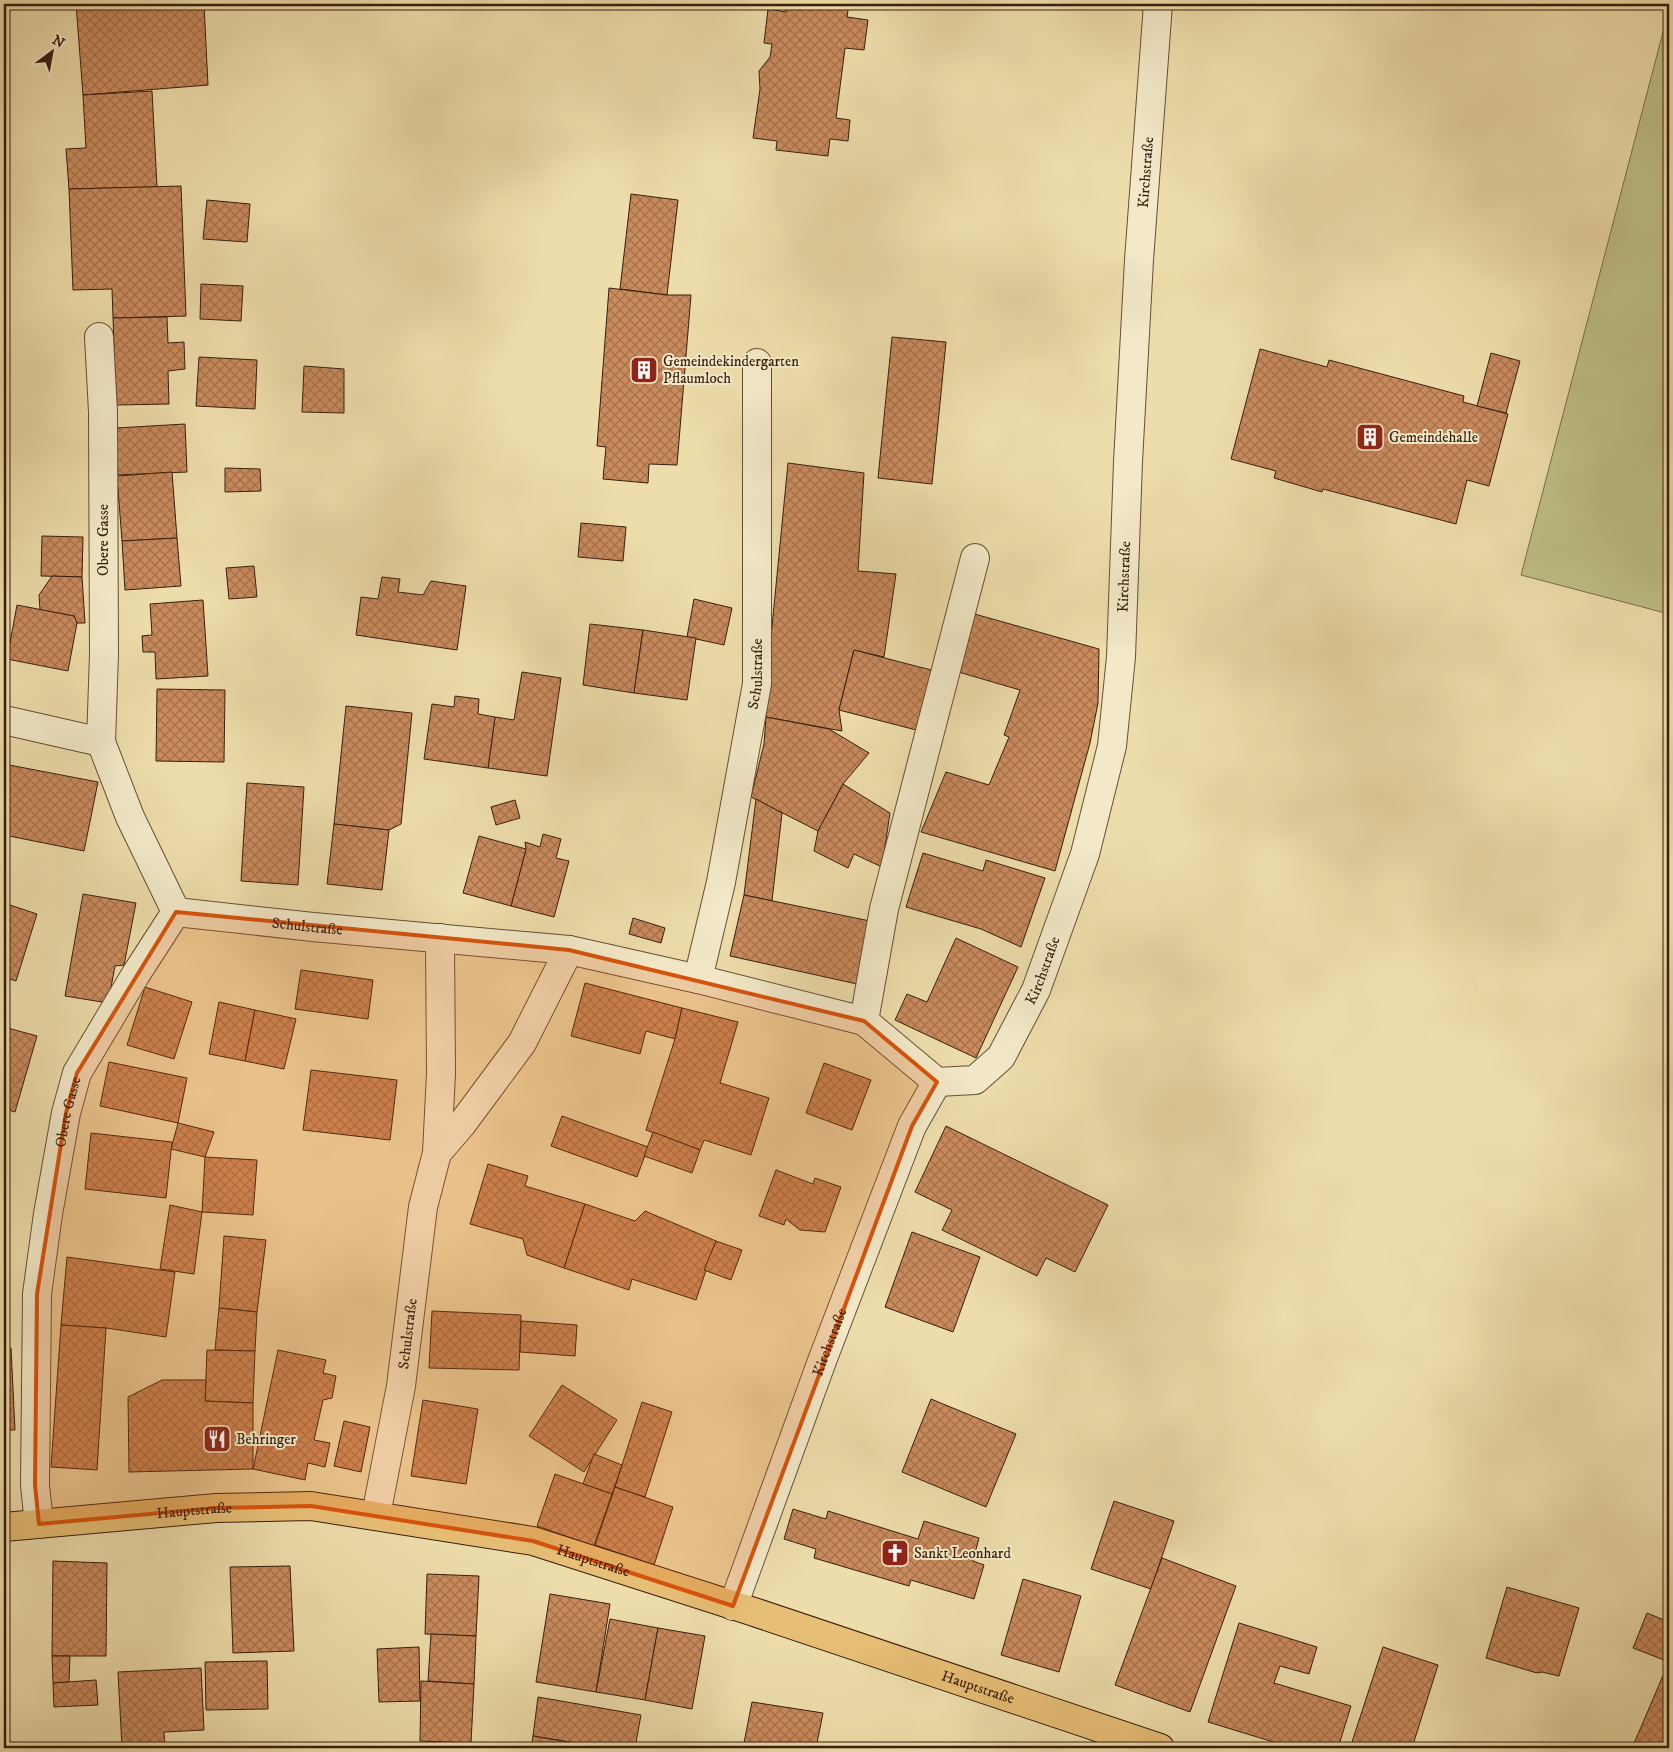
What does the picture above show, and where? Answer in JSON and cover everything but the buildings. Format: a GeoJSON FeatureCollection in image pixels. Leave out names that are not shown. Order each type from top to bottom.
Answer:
{"type":"FeatureCollection","features":[{"type":"Feature","properties":{"kind":"main road","name":"Hauptstraße"},"geometry":{"type":"LineString","coordinates":[[4,1527],[216,1508],[311,1506],[533,1541],[1160,1748]]}},
{"type":"Feature","properties":{"kind":"street","name":"Kirchstraße"},"geometry":{"type":"LineString","coordinates":[[733,1606],[822,1362],[909,1135],[937,1082],[975,1080],[1001,1056],[1036,990],[1085,854],[1112,746],[1121,657],[1128,462],[1139,260],[1158,4]]}},
{"type":"Feature","properties":{"kind":"street","name":"Obere Gasse"},"geometry":{"type":"LineString","coordinates":[[39,1524],[35,1485],[37,1294],[48,1214],[66,1113],[77,1073],[136,974],[176,912],[130,817],[101,742],[104,654],[102,412],[99,337]]}},
{"type":"Feature","properties":{"kind":"street","name":"Schulstraße"},"geometry":{"type":"LineString","coordinates":[[698,979],[721,882],[757,684],[757,363]]}},
{"type":"Feature","properties":{"kind":"street"},"geometry":{"type":"LineString","coordinates":[[937,1082],[864,1021],[884,909],[975,558]]}},
{"type":"Feature","properties":{"kind":"street"},"geometry":{"type":"LineString","coordinates":[[4,720],[101,742]]}},
{"type":"Feature","properties":{"kind":"street","name":"Schulstraße"},"geometry":{"type":"LineString","coordinates":[[176,912],[313,927],[569,950],[698,979],[864,1021]]}},
{"type":"Feature","properties":{"kind":"street","name":"Schulstraße"},"geometry":{"type":"LineString","coordinates":[[376,1515],[401,1386],[423,1207],[437,1153],[441,1073],[440,938]]}},
{"type":"Feature","properties":{"kind":"street","name":"Schulstraße"},"geometry":{"type":"LineString","coordinates":[[437,1153],[462,1124],[522,1043],[569,950]]}},
{"type":"Feature","properties":{"kind":"highlighted area"},"geometry":{"type":"Polygon","coordinates":[[[176,912],[569,950],[864,1021],[937,1082],[912,1126],[733,1606],[533,1541],[311,1506],[216,1508],[39,1524],[35,1485],[37,1294],[66,1113],[77,1073],[176,912]]]}},
{"type":"Feature","properties":{"kind":"green space"},"geometry":{"type":"Polygon","coordinates":[[[1669,9],[1669,614],[1521,575],[1669,9]]]}},
{"type":"Feature","properties":{"kind":"place","name":"Gemeindekindergarten Pflaumloch"},"geometry":{"type":"Point","coordinates":[644,370]}},
{"type":"Feature","properties":{"kind":"place","name":"Gemeindehalle"},"geometry":{"type":"Point","coordinates":[1370,437]}},
{"type":"Feature","properties":{"kind":"place","name":"Behringer"},"geometry":{"type":"Point","coordinates":[217,1439]}},
{"type":"Feature","properties":{"kind":"place","name":"Sankt Leonhard"},"geometry":{"type":"Point","coordinates":[895,1553]}}]}
